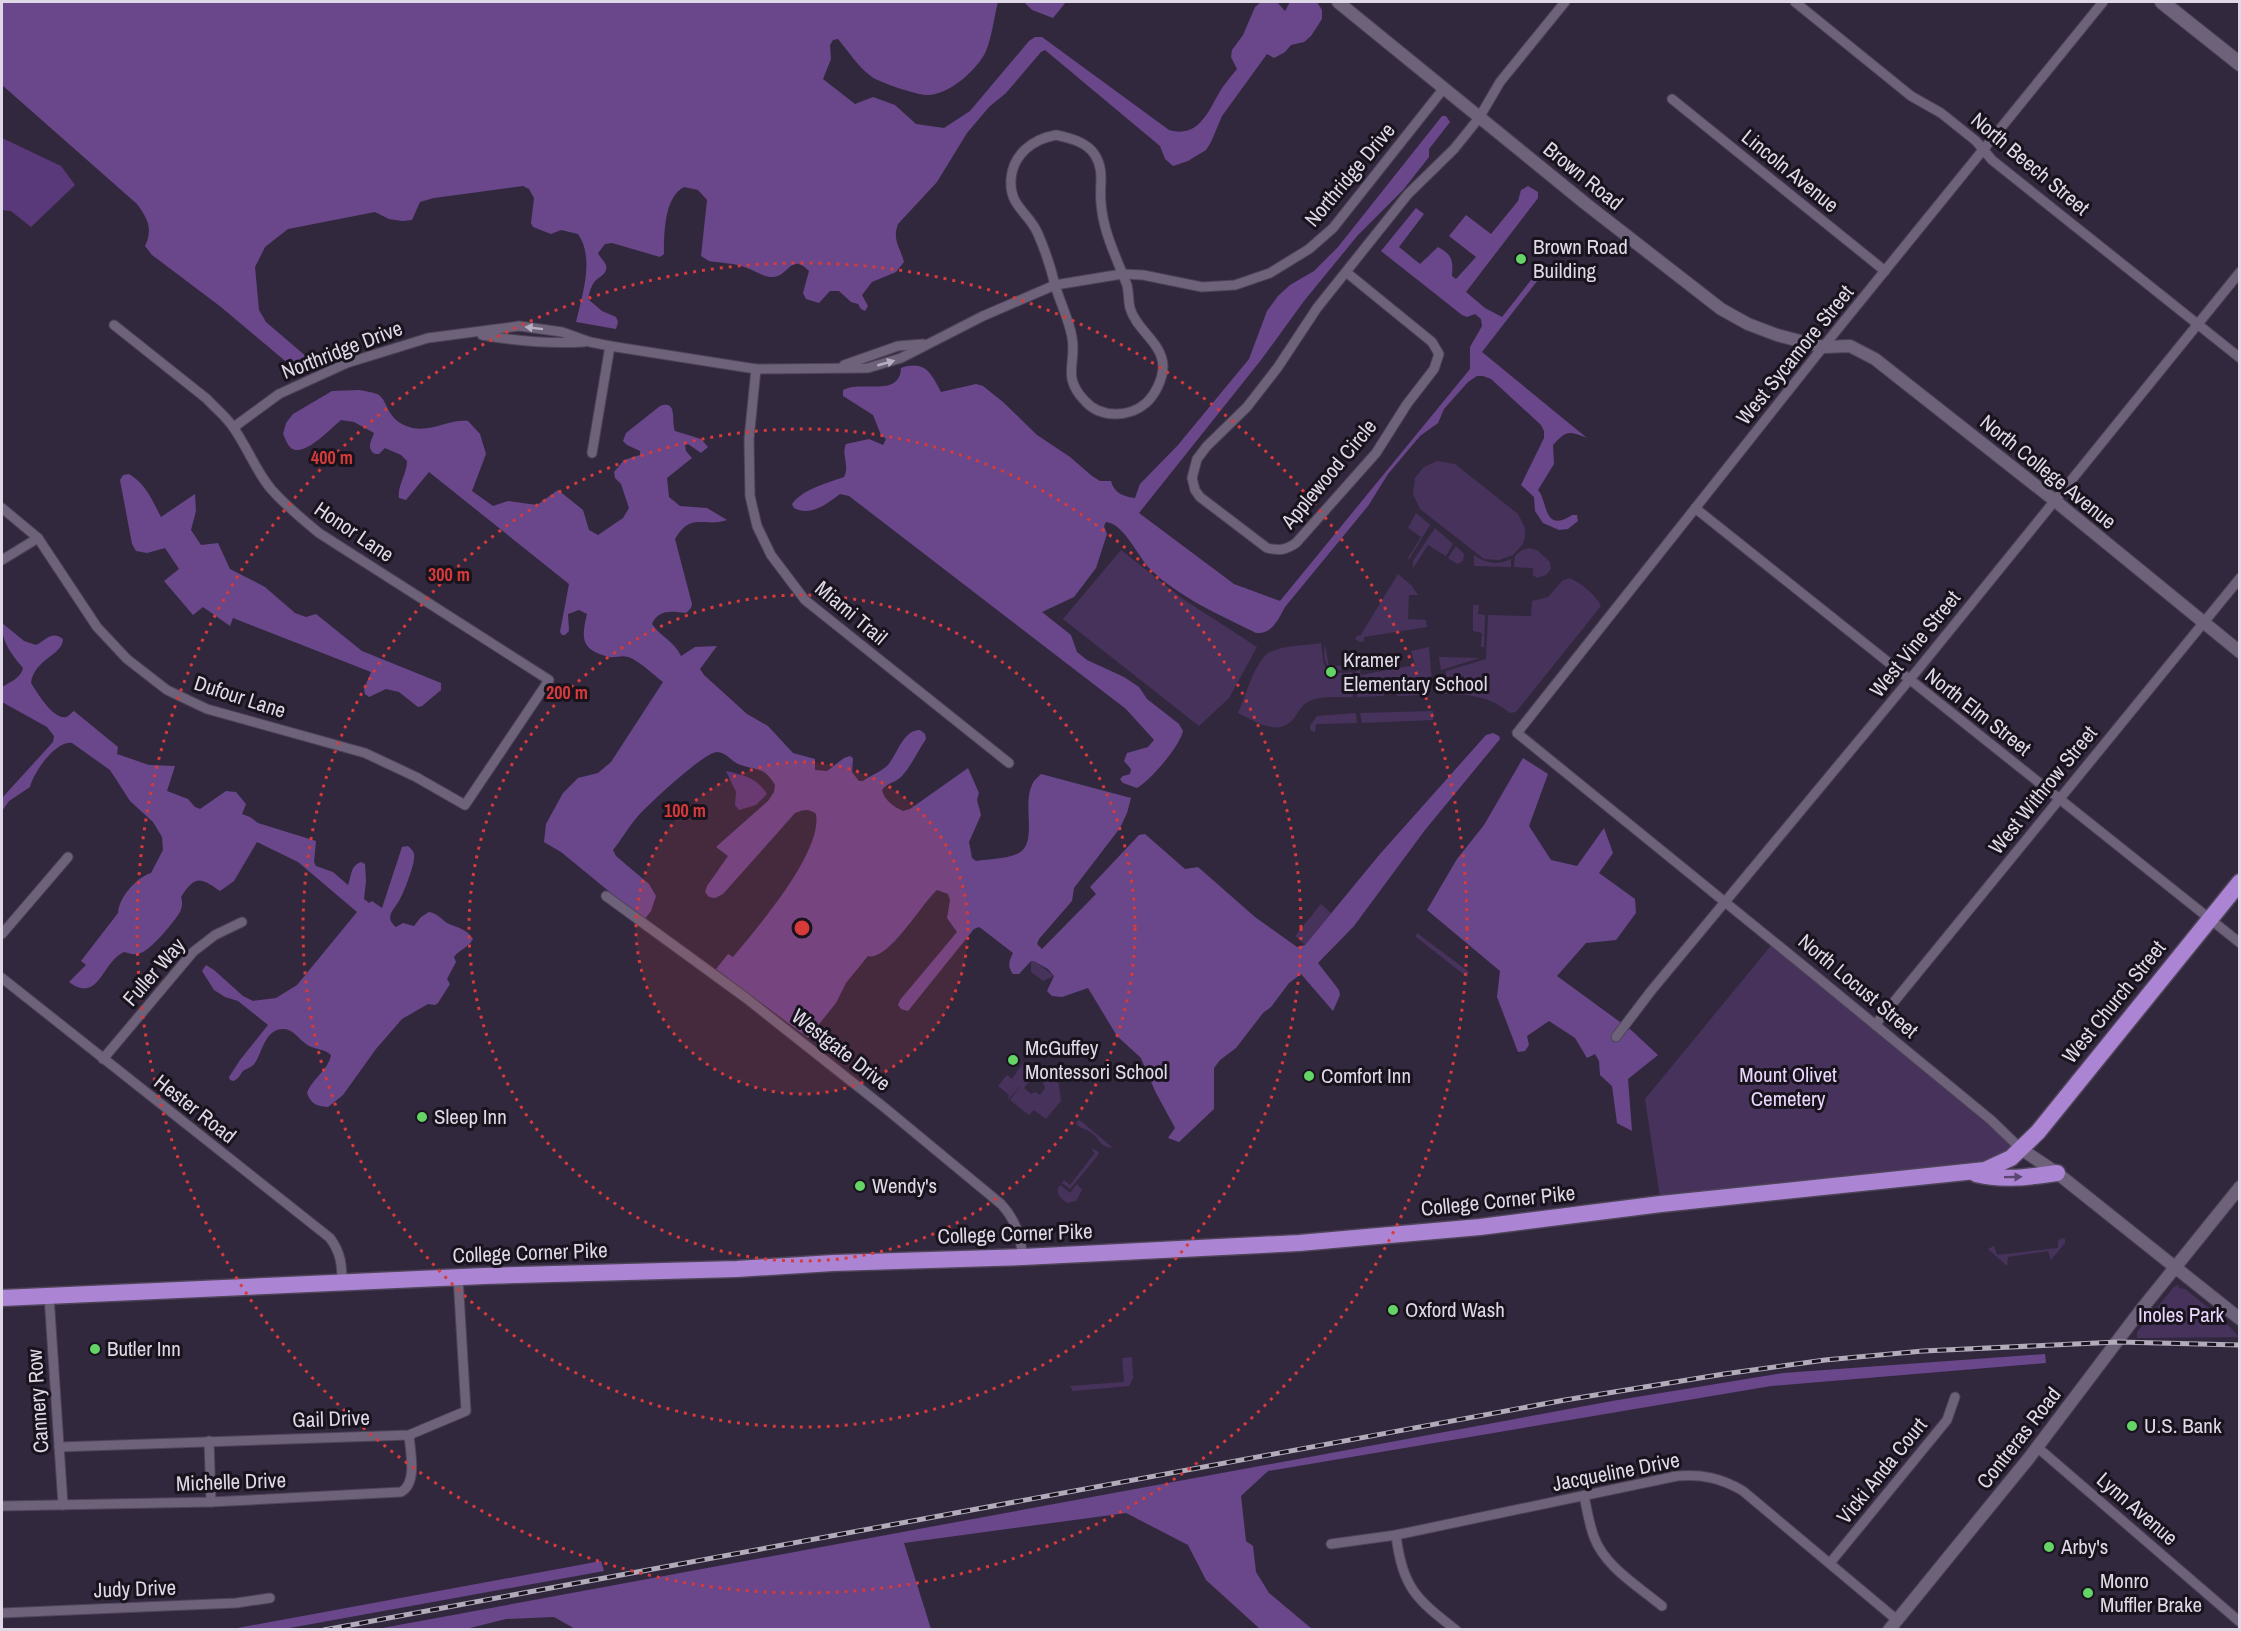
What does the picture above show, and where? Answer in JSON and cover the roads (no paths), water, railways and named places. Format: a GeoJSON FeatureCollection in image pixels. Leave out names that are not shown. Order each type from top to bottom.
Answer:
{"type":"FeatureCollection","features":[{"type":"Feature","properties":{"kind":"highway","name":"West Church Street"},"geometry":{"type":"LineString","coordinates":[[2021,1149],[2068,1096],[2240,882]]}},
{"type":"Feature","properties":{"kind":"highway","name":"College Corner Pike"},"geometry":{"type":"LineString","coordinates":[[2,1299],[458,1277],[737,1269],[1287,1244],[1480,1227],[1820,1186],[1970,1172],[1985,1170],[1999,1164],[2021,1149]]}},
{"type":"Feature","properties":{"kind":"highway"},"geometry":{"type":"LineString","coordinates":[[1970,1172],[1988,1177],[2016,1178],[2057,1173]]}},
{"type":"Feature","properties":{"kind":"main road"},"geometry":{"type":"LineString","coordinates":[[2162,2],[2240,64]]}},
{"type":"Feature","properties":{"kind":"street","name":"Brown Road"},"geometry":{"type":"LineString","coordinates":[[1338,2],[1479,118],[1720,309],[1748,324],[1777,335],[1824,347]]}},
{"type":"Feature","properties":{"kind":"street","name":"Applewood Circle"},"geometry":{"type":"LineString","coordinates":[[1346,272],[1432,342],[1437,348],[1438,361],[1376,453],[1296,543],[1287,549],[1268,548],[1200,497],[1195,490],[1192,478],[1197,459],[1207,446],[1247,407],[1278,367],[1317,308],[1408,194],[1454,149],[1479,118],[1500,82],[1565,2]]}},
{"type":"Feature","properties":{"kind":"street","name":"North Beech Street"},"geometry":{"type":"LineString","coordinates":[[1796,2],[1911,96],[1941,113],[1992,160],[2240,358]]}},
{"type":"Feature","properties":{"kind":"street","name":"West Sycamore Street"},"geometry":{"type":"LineString","coordinates":[[1516,733],[2103,2]]}},
{"type":"Feature","properties":{"kind":"street","name":"Northridge Drive"},"geometry":{"type":"LineString","coordinates":[[234,427],[279,394],[347,363],[428,338],[519,326],[562,332],[610,346],[756,369],[868,368],[901,358],[983,316],[1055,285],[1122,274],[1202,287],[1235,285],[1270,273],[1309,249],[1334,228],[1444,88]]}},
{"type":"Feature","properties":{"kind":"street","name":"Lincoln Avenue"},"geometry":{"type":"LineString","coordinates":[[1672,99],[1885,271]]}},
{"type":"Feature","properties":{"kind":"street"},"geometry":{"type":"LineString","coordinates":[[1056,135],[1085,144],[1095,154],[1101,168],[1102,218],[1128,288],[1130,309],[1138,324],[1160,353],[1163,366],[1158,387],[1146,403],[1132,411],[1117,415],[1101,412],[1086,402],[1075,388],[1070,375],[1072,336],[1055,285],[1038,232],[1018,207],[1011,194],[1011,178],[1015,163],[1025,149],[1041,138],[1056,135]]}},
{"type":"Feature","properties":{"kind":"street","name":"West Vine Street"},"geometry":{"type":"LineString","coordinates":[[1616,1037],[2240,272]]}},
{"type":"Feature","properties":{"kind":"street","name":"Honor Lane"},"geometry":{"type":"LineString","coordinates":[[114,325],[207,399],[234,427],[271,489],[298,516],[319,533],[549,680],[465,805]]}},
{"type":"Feature","properties":{"kind":"street","name":"Northridge Drive"},"geometry":{"type":"LineString","coordinates":[[474,333],[550,344],[590,342]]}},
{"type":"Feature","properties":{"kind":"street"},"geometry":{"type":"LineString","coordinates":[[592,453],[610,346]]}},
{"type":"Feature","properties":{"kind":"street","name":"North College Avenue"},"geometry":{"type":"LineString","coordinates":[[1824,347],[1850,346],[1875,359],[2054,500],[2240,652]]}},
{"type":"Feature","properties":{"kind":"street","name":"Miami Trail"},"geometry":{"type":"LineString","coordinates":[[756,369],[749,439],[750,496],[757,526],[771,555],[805,600],[1009,763]]}},
{"type":"Feature","properties":{"kind":"street","name":"Dufour Lane"},"geometry":{"type":"LineString","coordinates":[[2,508],[38,538],[97,627],[127,659],[167,690],[207,709],[365,753],[416,777],[465,805]]}},
{"type":"Feature","properties":{"kind":"street","name":"North Elm Street"},"geometry":{"type":"LineString","coordinates":[[1695,508],[2240,943]]}},
{"type":"Feature","properties":{"kind":"street"},"geometry":{"type":"LineString","coordinates":[[2,560],[38,538]]}},
{"type":"Feature","properties":{"kind":"street","name":"West Withrow Street"},"geometry":{"type":"LineString","coordinates":[[1875,1025],[2240,578]]}},
{"type":"Feature","properties":{"kind":"street","name":"North Locust Street"},"geometry":{"type":"LineString","coordinates":[[1516,733],[1875,1025],[1990,1120],[2021,1149],[2057,1173],[2240,1319]]}},
{"type":"Feature","properties":{"kind":"street"},"geometry":{"type":"LineString","coordinates":[[2,934],[68,856]]}},
{"type":"Feature","properties":{"kind":"street","name":"Westgate Drive"},"geometry":{"type":"LineString","coordinates":[[606,896],[746,998],[1001,1204],[1017,1226],[1023,1257]]}},
{"type":"Feature","properties":{"kind":"street","name":"Fuller Way"},"geometry":{"type":"LineString","coordinates":[[103,1059],[193,952],[215,935],[242,922]]}},
{"type":"Feature","properties":{"kind":"street","name":"Hester Road"},"geometry":{"type":"LineString","coordinates":[[2,978],[330,1238],[341,1258],[342,1282]]}},
{"type":"Feature","properties":{"kind":"street","name":"Contreras Road"},"geometry":{"type":"LineString","coordinates":[[1893,1625],[2037,1447],[2175,1267],[2240,1187]]}},
{"type":"Feature","properties":{"kind":"street","name":"Gail Drive"},"geometry":{"type":"LineString","coordinates":[[59,1447],[409,1435],[466,1411],[458,1277]]}},
{"type":"Feature","properties":{"kind":"street","name":"Cannery Row"},"geometry":{"type":"LineString","coordinates":[[49,1296],[63,1505]]}},
{"type":"Feature","properties":{"kind":"street","name":"Vicki Anda Court"},"geometry":{"type":"LineString","coordinates":[[1830,1563],[1947,1420],[1955,1397]]}},
{"type":"Feature","properties":{"kind":"street","name":"Michelle Drive"},"geometry":{"type":"LineString","coordinates":[[2,1506],[211,1502],[401,1492],[408,1488],[411,1481],[409,1435]]}},
{"type":"Feature","properties":{"kind":"street"},"geometry":{"type":"LineString","coordinates":[[209,1441],[211,1502]]}},
{"type":"Feature","properties":{"kind":"street","name":"Lynn Avenue"},"geometry":{"type":"LineString","coordinates":[[2037,1447],[2240,1622]]}},
{"type":"Feature","properties":{"kind":"street","name":"Jacqueline Drive"},"geometry":{"type":"LineString","coordinates":[[1331,1544],[1396,1535],[1677,1476],[1697,1474],[1713,1477],[1743,1491],[1830,1563],[1893,1625]]}},
{"type":"Feature","properties":{"kind":"street"},"geometry":{"type":"LineString","coordinates":[[1584,1496],[1593,1536],[1601,1552],[1615,1568],[1662,1606]]}},
{"type":"Feature","properties":{"kind":"street"},"geometry":{"type":"LineString","coordinates":[[1396,1535],[1400,1565],[1409,1587],[1427,1608],[1456,1629]]}},
{"type":"Feature","properties":{"kind":"street","name":"Judy Drive"},"geometry":{"type":"LineString","coordinates":[[2,1613],[236,1603],[270,1598]]}},
{"type":"Feature","properties":{"kind":"railway"},"geometry":{"type":"LineString","coordinates":[[324,1630],[1565,1400],[1724,1374],[1825,1360],[1923,1351],[2118,1342],[2240,1345]]}},
{"type":"Feature","properties":{"kind":"place","name":"Brown Road Building"},"geometry":{"type":"Point","coordinates":[1521,259]}},
{"type":"Feature","properties":{"kind":"place","name":"Kramer Elementary School"},"geometry":{"type":"Point","coordinates":[1331,672]}},
{"type":"Feature","properties":{"kind":"place","name":"McGuffey Montessori School"},"geometry":{"type":"Point","coordinates":[1013,1060]}},
{"type":"Feature","properties":{"kind":"place","name":"Comfort Inn"},"geometry":{"type":"Point","coordinates":[1309,1076]}},
{"type":"Feature","properties":{"kind":"place","name":"Sleep Inn"},"geometry":{"type":"Point","coordinates":[422,1117]}},
{"type":"Feature","properties":{"kind":"place","name":"Wendy's"},"geometry":{"type":"Point","coordinates":[860,1186]}},
{"type":"Feature","properties":{"kind":"place","name":"Oxford Wash"},"geometry":{"type":"Point","coordinates":[1393,1310]}},
{"type":"Feature","properties":{"kind":"place","name":"Butler Inn"},"geometry":{"type":"Point","coordinates":[95,1349]}},
{"type":"Feature","properties":{"kind":"place","name":"U.S. Bank"},"geometry":{"type":"Point","coordinates":[2132,1426]}},
{"type":"Feature","properties":{"kind":"place","name":"Arby's"},"geometry":{"type":"Point","coordinates":[2049,1547]}},
{"type":"Feature","properties":{"kind":"place","name":"Monro Muffler Brake"},"geometry":{"type":"Point","coordinates":[2088,1593]}},
{"type":"Feature","properties":{"kind":"park label","name":"Mount Olivet Cemetery"},"geometry":{"type":"Point","coordinates":[1788,1087]}},
{"type":"Feature","properties":{"kind":"park label","name":"Inoles Park"},"geometry":{"type":"Point","coordinates":[2181,1315]}}]}
